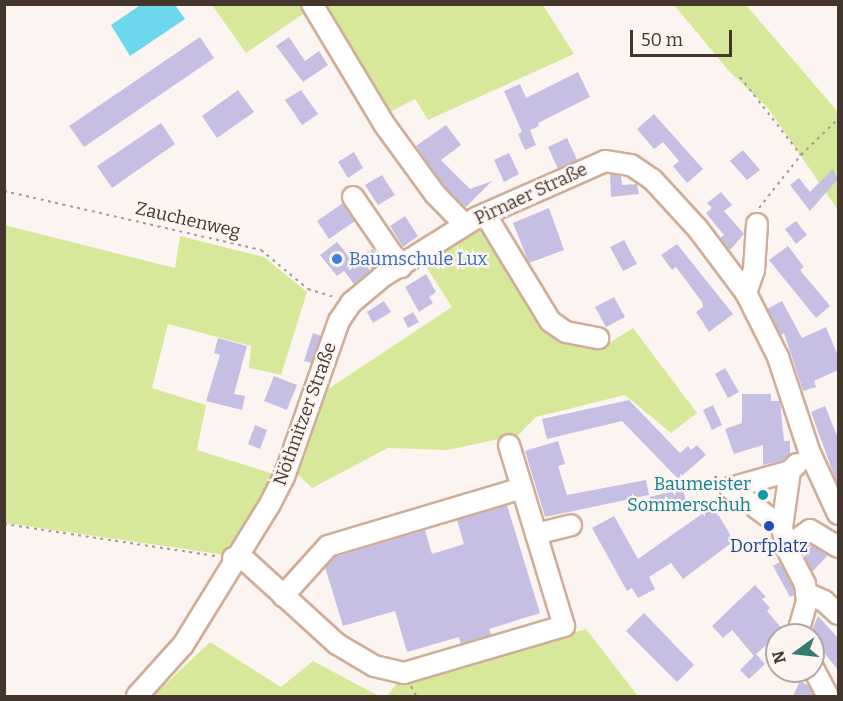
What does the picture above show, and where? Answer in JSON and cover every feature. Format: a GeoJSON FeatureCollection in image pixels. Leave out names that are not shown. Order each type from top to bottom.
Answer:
{"type":"FeatureCollection","features":[{"type":"Feature","properties":{"kind":"street","name":"Pirnaer Straße"},"geometry":{"type":"LineString","coordinates":[[312,4],[384,124],[435,194],[465,225],[581,169],[605,161],[631,165],[652,179],[698,229],[746,293],[778,357],[809,450],[838,514]]}},
{"type":"Feature","properties":{"kind":"street"},"geometry":{"type":"LineString","coordinates":[[353,197],[398,268]]}},
{"type":"Feature","properties":{"kind":"street"},"geometry":{"type":"LineString","coordinates":[[484,214],[549,321],[566,332],[598,338]]}},
{"type":"Feature","properties":{"kind":"street"},"geometry":{"type":"LineString","coordinates":[[746,293],[754,270],[757,224]]}},
{"type":"Feature","properties":{"kind":"street","name":"Nöthnitzer Straße"},"geometry":{"type":"LineString","coordinates":[[137,696],[183,645],[233,558],[284,477],[339,321],[351,303],[398,268],[465,225]]}},
{"type":"Feature","properties":{"kind":"street"},"geometry":{"type":"LineString","coordinates":[[372,240],[398,268]]}},
{"type":"Feature","properties":{"kind":"street"},"geometry":{"type":"LineString","coordinates":[[233,558],[246,561],[337,644],[374,666],[404,673],[564,626],[509,445]]}},
{"type":"Feature","properties":{"kind":"street"},"geometry":{"type":"LineString","coordinates":[[782,527],[730,488],[790,471],[809,450]]}},
{"type":"Feature","properties":{"kind":"street"},"geometry":{"type":"LineString","coordinates":[[790,471],[782,527],[786,547],[806,593],[800,623]]}},
{"type":"Feature","properties":{"kind":"street"},"geometry":{"type":"LineString","coordinates":[[283,596],[328,546],[522,488]]}},
{"type":"Feature","properties":{"kind":"street"},"geometry":{"type":"LineString","coordinates":[[536,534],[571,525]]}},
{"type":"Feature","properties":{"kind":"street"},"geometry":{"type":"LineString","coordinates":[[786,547],[810,530],[838,547]]}},
{"type":"Feature","properties":{"kind":"street"},"geometry":{"type":"LineString","coordinates":[[806,593],[824,600],[838,614]]}},
{"type":"Feature","properties":{"kind":"path"},"geometry":{"type":"LineString","coordinates":[[740,77],[801,155]]}},
{"type":"Feature","properties":{"kind":"path"},"geometry":{"type":"LineString","coordinates":[[757,224],[760,204],[801,155],[838,119]]}},
{"type":"Feature","properties":{"kind":"path","name":"Zauchenweg"},"geometry":{"type":"LineString","coordinates":[[4,191],[261,250],[308,290],[351,303]]}},
{"type":"Feature","properties":{"kind":"path"},"geometry":{"type":"LineString","coordinates":[[4,524],[233,558]]}},
{"type":"Feature","properties":{"kind":"green space"},"geometry":{"type":"Polygon","coordinates":[[[212,5],[306,5],[309,10],[246,53],[212,5]]]}},
{"type":"Feature","properties":{"kind":"green space"},"geometry":{"type":"Polygon","coordinates":[[[320,5],[543,5],[574,54],[428,120],[415,99],[388,113],[320,5]]]}},
{"type":"Feature","properties":{"kind":"green space"},"geometry":{"type":"Polygon","coordinates":[[[674,5],[746,5],[838,112],[838,210],[768,108],[729,71],[674,5]]]}},
{"type":"Feature","properties":{"kind":"green space"},"geometry":{"type":"Polygon","coordinates":[[[4,225],[175,268],[180,236],[264,257],[307,292],[281,375],[249,368],[251,346],[168,324],[152,388],[206,405],[197,450],[277,475],[226,555],[5,523],[4,225]]]}},
{"type":"Feature","properties":{"kind":"green space"},"geometry":{"type":"Polygon","coordinates":[[[486,226],[559,340],[603,347],[633,328],[697,413],[671,433],[625,395],[536,417],[518,435],[447,450],[388,448],[312,488],[295,472],[325,391],[452,307],[425,265],[486,226]]]}},
{"type":"Feature","properties":{"kind":"green space"},"geometry":{"type":"Polygon","coordinates":[[[772,482],[767,510],[748,496],[750,487],[772,482]]]}},
{"type":"Feature","properties":{"kind":"green space"},"geometry":{"type":"Polygon","coordinates":[[[586,629],[638,696],[387,696],[398,682],[586,629]]]}},
{"type":"Feature","properties":{"kind":"green space"},"geometry":{"type":"Polygon","coordinates":[[[210,642],[281,687],[313,661],[379,696],[153,696],[210,642]]]}},
{"type":"Feature","properties":{"kind":"water"},"geometry":{"type":"Polygon","coordinates":[[[142,4],[175,5],[185,19],[130,56],[111,25],[142,4]]]}},
{"type":"Feature","properties":{"kind":"building"},"geometry":{"type":"Polygon","coordinates":[[[200,37],[214,58],[84,147],[69,126],[200,37]]]}},
{"type":"Feature","properties":{"kind":"building"},"geometry":{"type":"Polygon","coordinates":[[[289,37],[305,61],[319,51],[328,65],[303,82],[276,46],[289,37]]]}},
{"type":"Feature","properties":{"kind":"building"},"geometry":{"type":"Polygon","coordinates":[[[578,72],[590,97],[538,123],[539,126],[530,130],[536,145],[525,150],[518,134],[522,132],[504,91],[520,84],[526,98],[578,72]]]}},
{"type":"Feature","properties":{"kind":"building"},"geometry":{"type":"Polygon","coordinates":[[[238,90],[254,112],[217,138],[202,116],[238,90]]]}},
{"type":"Feature","properties":{"kind":"building"},"geometry":{"type":"Polygon","coordinates":[[[301,90],[318,114],[302,125],[285,100],[301,90]]]}},
{"type":"Feature","properties":{"kind":"building"},"geometry":{"type":"Polygon","coordinates":[[[654,114],[703,169],[687,183],[673,166],[679,161],[663,142],[654,149],[637,129],[654,114]]]}},
{"type":"Feature","properties":{"kind":"building"},"geometry":{"type":"Polygon","coordinates":[[[161,123],[175,144],[112,188],[97,166],[161,123]]]}},
{"type":"Feature","properties":{"kind":"building"},"geometry":{"type":"Polygon","coordinates":[[[446,125],[461,145],[441,160],[470,189],[492,181],[466,207],[444,186],[416,146],[446,125]]]}},
{"type":"Feature","properties":{"kind":"building"},"geometry":{"type":"Polygon","coordinates":[[[567,138],[577,160],[558,169],[548,147],[567,138]]]}},
{"type":"Feature","properties":{"kind":"building"},"geometry":{"type":"Polygon","coordinates":[[[743,150],[760,170],[747,180],[730,161],[743,150]]]}},
{"type":"Feature","properties":{"kind":"building"},"geometry":{"type":"Polygon","coordinates":[[[354,152],[363,168],[348,178],[338,162],[354,152]]]}},
{"type":"Feature","properties":{"kind":"building"},"geometry":{"type":"Polygon","coordinates":[[[509,153],[519,174],[504,182],[494,160],[509,153]]]}},
{"type":"Feature","properties":{"kind":"building"},"geometry":{"type":"Polygon","coordinates":[[[833,169],[838,179],[810,211],[790,185],[799,178],[810,192],[833,169]]]}},
{"type":"Feature","properties":{"kind":"building"},"geometry":{"type":"Polygon","coordinates":[[[610,174],[621,176],[622,185],[637,184],[639,194],[611,197],[610,174]]]}},
{"type":"Feature","properties":{"kind":"building"},"geometry":{"type":"Polygon","coordinates":[[[382,175],[395,195],[378,205],[365,185],[382,175]]]}},
{"type":"Feature","properties":{"kind":"building"},"geometry":{"type":"Polygon","coordinates":[[[721,192],[732,205],[724,211],[744,234],[730,250],[720,238],[724,235],[706,213],[712,208],[707,203],[721,192]]]}},
{"type":"Feature","properties":{"kind":"building"},"geometry":{"type":"Polygon","coordinates":[[[343,203],[355,221],[329,239],[317,221],[343,203]]]}},
{"type":"Feature","properties":{"kind":"building"},"geometry":{"type":"Polygon","coordinates":[[[549,208],[564,250],[529,263],[513,223],[549,208]]]}},
{"type":"Feature","properties":{"kind":"building"},"geometry":{"type":"Polygon","coordinates":[[[405,216],[418,236],[403,247],[390,226],[405,216]]]}},
{"type":"Feature","properties":{"kind":"building"},"geometry":{"type":"Polygon","coordinates":[[[796,221],[807,235],[796,244],[785,229],[796,221]]]}},
{"type":"Feature","properties":{"kind":"building"},"geometry":{"type":"Polygon","coordinates":[[[624,240],[637,264],[623,271],[610,247],[624,240]]]}},
{"type":"Feature","properties":{"kind":"building"},"geometry":{"type":"Polygon","coordinates":[[[337,242],[354,263],[372,249],[382,262],[354,284],[344,271],[337,276],[320,255],[337,242]]]}},
{"type":"Feature","properties":{"kind":"building"},"geometry":{"type":"Polygon","coordinates":[[[677,244],[733,314],[709,332],[696,312],[703,307],[702,302],[676,267],[672,270],[661,255],[677,244]]]}},
{"type":"Feature","properties":{"kind":"building"},"geometry":{"type":"Polygon","coordinates":[[[788,246],[804,267],[800,270],[830,306],[816,318],[769,260],[788,246]]]}},
{"type":"Feature","properties":{"kind":"building"},"geometry":{"type":"Polygon","coordinates":[[[426,274],[436,292],[429,297],[433,303],[419,312],[405,287],[426,274]]]}},
{"type":"Feature","properties":{"kind":"building"},"geometry":{"type":"Polygon","coordinates":[[[614,297],[625,317],[606,327],[595,307],[614,297]]]}},
{"type":"Feature","properties":{"kind":"building"},"geometry":{"type":"Polygon","coordinates":[[[384,301],[391,312],[373,323],[367,312],[384,301]]]}},
{"type":"Feature","properties":{"kind":"building"},"geometry":{"type":"Polygon","coordinates":[[[782,301],[802,338],[826,327],[838,356],[838,370],[814,381],[816,387],[803,391],[784,333],[781,335],[767,309],[782,301]]]}},
{"type":"Feature","properties":{"kind":"building"},"geometry":{"type":"Polygon","coordinates":[[[413,312],[419,322],[408,328],[403,318],[413,312]]]}},
{"type":"Feature","properties":{"kind":"building"},"geometry":{"type":"Polygon","coordinates":[[[313,333],[321,336],[311,363],[304,361],[313,333]]]}},
{"type":"Feature","properties":{"kind":"building"},"geometry":{"type":"Polygon","coordinates":[[[218,338],[247,346],[234,394],[245,396],[242,410],[206,401],[220,355],[214,353],[218,338]]]}},
{"type":"Feature","properties":{"kind":"building"},"geometry":{"type":"Polygon","coordinates":[[[725,368],[739,392],[728,398],[715,374],[725,368]]]}},
{"type":"Feature","properties":{"kind":"building"},"geometry":{"type":"Polygon","coordinates":[[[274,376],[297,385],[287,410],[264,401],[274,376]]]}},
{"type":"Feature","properties":{"kind":"building"},"geometry":{"type":"Polygon","coordinates":[[[742,394],[771,394],[771,401],[780,401],[784,441],[790,441],[790,455],[784,460],[763,465],[763,445],[734,454],[725,429],[742,423],[742,394]]]}},
{"type":"Feature","properties":{"kind":"building"},"geometry":{"type":"Polygon","coordinates":[[[629,400],[680,453],[688,446],[691,450],[697,445],[706,455],[678,479],[622,421],[547,439],[542,419],[629,400]]]}},
{"type":"Feature","properties":{"kind":"building"},"geometry":{"type":"Polygon","coordinates":[[[713,405],[722,425],[712,430],[703,410],[713,405]]]}},
{"type":"Feature","properties":{"kind":"building"},"geometry":{"type":"Polygon","coordinates":[[[825,406],[838,438],[838,486],[811,412],[825,406]]]}},
{"type":"Feature","properties":{"kind":"building"},"geometry":{"type":"Polygon","coordinates":[[[255,425],[267,430],[260,449],[248,444],[255,425]]]}},
{"type":"Feature","properties":{"kind":"building"},"geometry":{"type":"Polygon","coordinates":[[[558,441],[565,464],[558,466],[567,495],[646,480],[649,495],[545,517],[525,451],[558,441]]]}},
{"type":"Feature","properties":{"kind":"building"},"geometry":{"type":"Polygon","coordinates":[[[683,489],[687,505],[653,513],[649,497],[683,489]]]}},
{"type":"Feature","properties":{"kind":"building"},"geometry":{"type":"Polygon","coordinates":[[[507,505],[540,613],[489,629],[491,635],[461,644],[459,637],[407,652],[395,611],[343,626],[325,567],[335,557],[425,530],[432,554],[464,544],[457,520],[507,505]]]}},
{"type":"Feature","properties":{"kind":"building"},"geometry":{"type":"Polygon","coordinates":[[[713,506],[734,541],[683,579],[671,563],[649,577],[655,589],[638,598],[632,588],[627,591],[592,528],[614,516],[638,559],[713,506]]]}},
{"type":"Feature","properties":{"kind":"building"},"geometry":{"type":"Polygon","coordinates":[[[812,545],[828,555],[812,572],[804,555],[812,545]]]}},
{"type":"Feature","properties":{"kind":"building"},"geometry":{"type":"Polygon","coordinates":[[[780,562],[793,588],[794,595],[790,597],[773,566],[780,562]]]}},
{"type":"Feature","properties":{"kind":"building"},"geometry":{"type":"Polygon","coordinates":[[[755,585],[766,597],[762,599],[770,608],[767,611],[777,623],[765,623],[765,646],[756,654],[765,664],[749,679],[740,670],[754,656],[732,630],[723,638],[712,626],[755,585]]]}},
{"type":"Feature","properties":{"kind":"building"},"geometry":{"type":"Polygon","coordinates":[[[644,613],[694,665],[677,682],[626,631],[644,613]]]}},
{"type":"Feature","properties":{"kind":"building"},"geometry":{"type":"Polygon","coordinates":[[[818,616],[824,623],[815,623],[818,616]]]}},
{"type":"Feature","properties":{"kind":"building"},"geometry":{"type":"Polygon","coordinates":[[[825,624],[838,638],[838,670],[825,654],[825,624]]]}},
{"type":"Feature","properties":{"kind":"building"},"geometry":{"type":"Polygon","coordinates":[[[799,683],[804,683],[809,686],[815,696],[793,696],[799,683]]]}},
{"type":"Feature","properties":{"kind":"place","name":"Baumschule Lux"},"geometry":{"type":"Point","coordinates":[337,259]}},
{"type":"Feature","properties":{"kind":"place","name":"Baumeister Sommerschuh"},"geometry":{"type":"Point","coordinates":[763,495]}},
{"type":"Feature","properties":{"kind":"place","name":"Dorfplatz"},"geometry":{"type":"Point","coordinates":[769,526]}}]}
